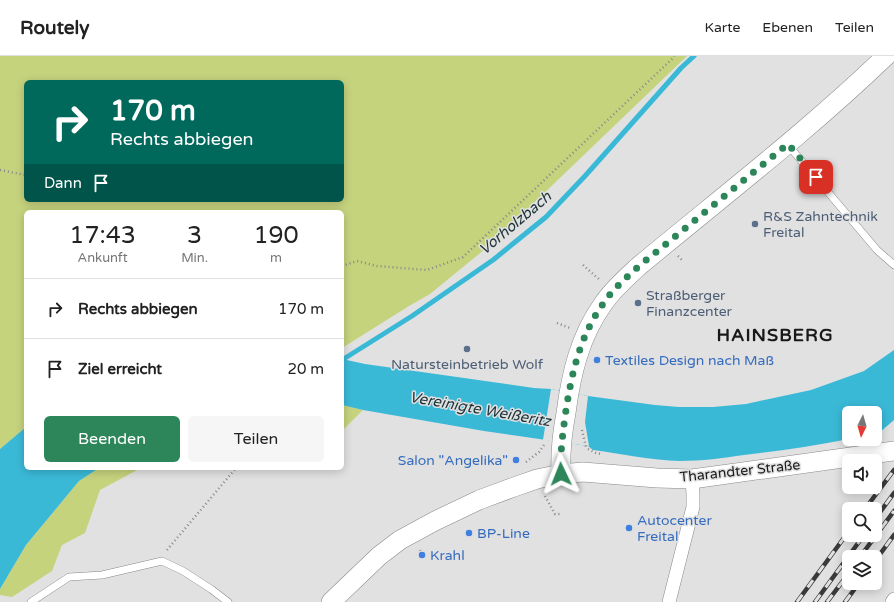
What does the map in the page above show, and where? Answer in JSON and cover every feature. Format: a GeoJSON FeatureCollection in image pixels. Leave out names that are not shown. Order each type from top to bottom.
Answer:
{"type":"FeatureCollection","features":[{"type":"Feature","properties":{"kind":"main road"},"geometry":{"type":"LineString","coordinates":[[561,474],[560,459],[553,442],[582,341],[588,327],[603,303],[639,266],[841,99],[886,56]]}},
{"type":"Feature","properties":{"kind":"main road","name":"Tharandter Straße"},"geometry":{"type":"LineString","coordinates":[[331,602],[379,556],[400,540],[479,500],[514,486],[537,479],[561,474],[583,472],[692,479],[894,451]]}},
{"type":"Feature","properties":{"kind":"street"},"geometry":{"type":"LineString","coordinates":[[669,602],[693,507],[692,479]]}},
{"type":"Feature","properties":{"kind":"lane"},"geometry":{"type":"LineString","coordinates":[[788,144],[877,250],[894,265]]}},
{"type":"Feature","properties":{"kind":"lane"},"geometry":{"type":"LineString","coordinates":[[31,602],[69,577],[102,575],[162,561],[183,571],[228,602]]}},
{"type":"Feature","properties":{"kind":"path"},"geometry":{"type":"LineString","coordinates":[[344,265],[357,261],[377,266],[427,270],[462,257],[674,56]]}},
{"type":"Feature","properties":{"kind":"path"},"geometry":{"type":"LineString","coordinates":[[0,170],[24,175]]}},
{"type":"Feature","properties":{"kind":"path"},"geometry":{"type":"LineString","coordinates":[[583,264],[601,282]]}},
{"type":"Feature","properties":{"kind":"path"},"geometry":{"type":"LineString","coordinates":[[558,323],[567,327]]}},
{"type":"Feature","properties":{"kind":"path"},"geometry":{"type":"LineString","coordinates":[[526,462],[553,442]]}},
{"type":"Feature","properties":{"kind":"path"},"geometry":{"type":"LineString","coordinates":[[588,449],[596,453],[606,455]]}},
{"type":"Feature","properties":{"kind":"path"},"geometry":{"type":"LineString","coordinates":[[162,561],[164,553],[234,470]]}},
{"type":"Feature","properties":{"kind":"path"},"geometry":{"type":"LineString","coordinates":[[539,498],[552,494]]}},
{"type":"Feature","properties":{"kind":"path"},"geometry":{"type":"LineString","coordinates":[[545,496],[555,514],[561,514]]}},
{"type":"Feature","properties":{"kind":"path"},"geometry":{"type":"LineString","coordinates":[[420,550],[422,556]]}},
{"type":"Feature","properties":{"kind":"green space"},"geometry":{"type":"Polygon","coordinates":[[[0,56],[687,56],[490,245],[430,294],[344,347],[344,210],[24,210],[24,429],[0,449],[0,56]]]}},
{"type":"Feature","properties":{"kind":"green space"},"geometry":{"type":"Polygon","coordinates":[[[344,405],[363,410],[344,429],[344,405]]]}},
{"type":"Feature","properties":{"kind":"green space"},"geometry":{"type":"Polygon","coordinates":[[[96,470],[137,470],[100,490],[85,533],[62,545],[52,571],[12,597],[0,595],[0,589],[26,545],[79,481],[96,470]]]}},
{"type":"Feature","properties":{"kind":"water","name":"Vereinigte Weißeritz"},"geometry":{"type":"Polygon","coordinates":[[[894,350],[894,420],[882,430],[882,406],[842,406],[842,440],[712,459],[680,461],[636,457],[593,450],[588,446],[484,431],[344,405],[344,359],[365,364],[534,388],[551,389],[588,396],[679,407],[713,407],[746,404],[811,390],[864,371],[894,350]]]}},
{"type":"Feature","properties":{"kind":"water"},"geometry":{"type":"Polygon","coordinates":[[[24,429],[24,470],[96,470],[79,481],[26,545],[0,589],[0,449],[24,429]]]}},
{"type":"Feature","properties":{"kind":"pier"},"geometry":{"type":"Polygon","coordinates":[[[551,389],[588,396],[585,422],[589,446],[543,440],[551,389]]]}},
{"type":"Feature","properties":{"kind":"waterway","name":"Vorholzbach"},"geometry":{"type":"LineString","coordinates":[[344,359],[412,316],[493,260],[546,217],[585,176],[681,68],[694,56]]}},
{"type":"Feature","properties":{"kind":"railway"},"geometry":{"type":"LineString","coordinates":[[870,502],[894,470]]}},
{"type":"Feature","properties":{"kind":"railway"},"geometry":{"type":"LineString","coordinates":[[882,509],[894,493]]}},
{"type":"Feature","properties":{"kind":"railway"},"geometry":{"type":"LineString","coordinates":[[865,550],[894,511]]}},
{"type":"Feature","properties":{"kind":"railway"},"geometry":{"type":"LineString","coordinates":[[882,551],[894,535]]}},
{"type":"Feature","properties":{"kind":"railway"},"geometry":{"type":"LineString","coordinates":[[797,602],[842,541]]}},
{"type":"Feature","properties":{"kind":"railway"},"geometry":{"type":"LineString","coordinates":[[815,602],[859,542]]}},
{"type":"Feature","properties":{"kind":"railway"},"geometry":{"type":"LineString","coordinates":[[827,602],[842,582]]}},
{"type":"Feature","properties":{"kind":"railway"},"geometry":{"type":"LineString","coordinates":[[845,602],[854,590]]}},
{"type":"Feature","properties":{"kind":"place","name":"R&S Zahntechnik Freital"},"geometry":{"type":"Point","coordinates":[755,224]}},
{"type":"Feature","properties":{"kind":"place","name":"Straßberger Finanzcenter"},"geometry":{"type":"Point","coordinates":[638,303]}},
{"type":"Feature","properties":{"kind":"place","name":"Natursteinbetrieb Wolf"},"geometry":{"type":"Point","coordinates":[467,349]}},
{"type":"Feature","properties":{"kind":"place","name":"Textiles Design nach Maß"},"geometry":{"type":"Point","coordinates":[597,360]}},
{"type":"Feature","properties":{"kind":"place","name":"Salon \"Angelika\""},"geometry":{"type":"Point","coordinates":[516,460]}},
{"type":"Feature","properties":{"kind":"place","name":"Autocenter Freital"},"geometry":{"type":"Point","coordinates":[629,528]}},
{"type":"Feature","properties":{"kind":"place","name":"BP-Line"},"geometry":{"type":"Point","coordinates":[469,533]}},
{"type":"Feature","properties":{"kind":"place","name":"Krahl"},"geometry":{"type":"Point","coordinates":[422,555]}},
{"type":"Feature","properties":{"kind":"district","name":"HAINSBERG"},"geometry":{"type":"Point","coordinates":[775,335]}},
{"type":"Feature","properties":{"kind":"route"},"geometry":{"type":"LineString","coordinates":[[561,474],[561,441],[572,373],[588,327],[603,303],[639,266],[788,144],[816,177]]}}]}
